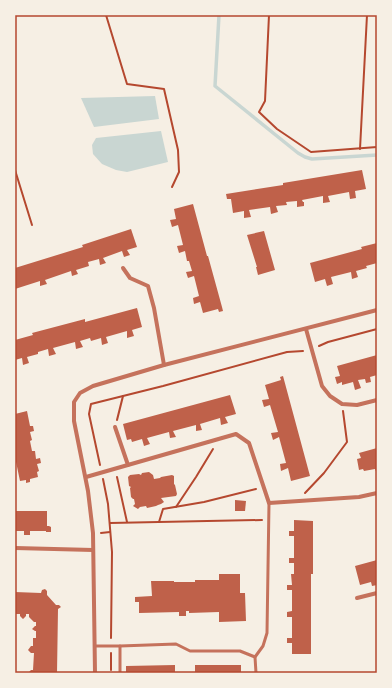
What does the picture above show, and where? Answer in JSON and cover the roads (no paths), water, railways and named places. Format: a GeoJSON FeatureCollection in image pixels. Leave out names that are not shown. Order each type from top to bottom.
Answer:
{"type":"FeatureCollection","features":[{"type":"Feature","properties":{"kind":"street"},"geometry":{"type":"LineString","coordinates":[[123,268],[130,278],[148,286],[154,308],[164,365]]}},
{"type":"Feature","properties":{"kind":"street"},"geometry":{"type":"LineString","coordinates":[[95,673],[93,533],[86,477],[74,421],[74,402],[80,393],[93,386],[164,365],[377,310]]}},
{"type":"Feature","properties":{"kind":"street"},"geometry":{"type":"LineString","coordinates":[[306,329],[322,386],[330,396],[342,404],[357,405],[377,400]]}},
{"type":"Feature","properties":{"kind":"street"},"geometry":{"type":"LineString","coordinates":[[115,427],[128,465]]}},
{"type":"Feature","properties":{"kind":"street"},"geometry":{"type":"LineString","coordinates":[[86,477],[236,434],[249,443],[268,503],[359,497],[377,493]]}},
{"type":"Feature","properties":{"kind":"street"},"geometry":{"type":"LineString","coordinates":[[15,548],[93,550]]}},
{"type":"Feature","properties":{"kind":"street"},"geometry":{"type":"LineString","coordinates":[[357,598],[377,593]]}},
{"type":"Feature","properties":{"kind":"lane"},"geometry":{"type":"LineString","coordinates":[[256,673],[255,657],[263,646],[267,633],[268,503]]}},
{"type":"Feature","properties":{"kind":"lane"},"geometry":{"type":"LineString","coordinates":[[95,646],[176,644],[190,650],[240,651],[255,657]]}},
{"type":"Feature","properties":{"kind":"lane"},"geometry":{"type":"LineString","coordinates":[[120,646],[120,673]]}},
{"type":"Feature","properties":{"kind":"waterway"},"geometry":{"type":"LineString","coordinates":[[219,15],[215,86],[305,157],[312,159],[377,155]]}}]}
